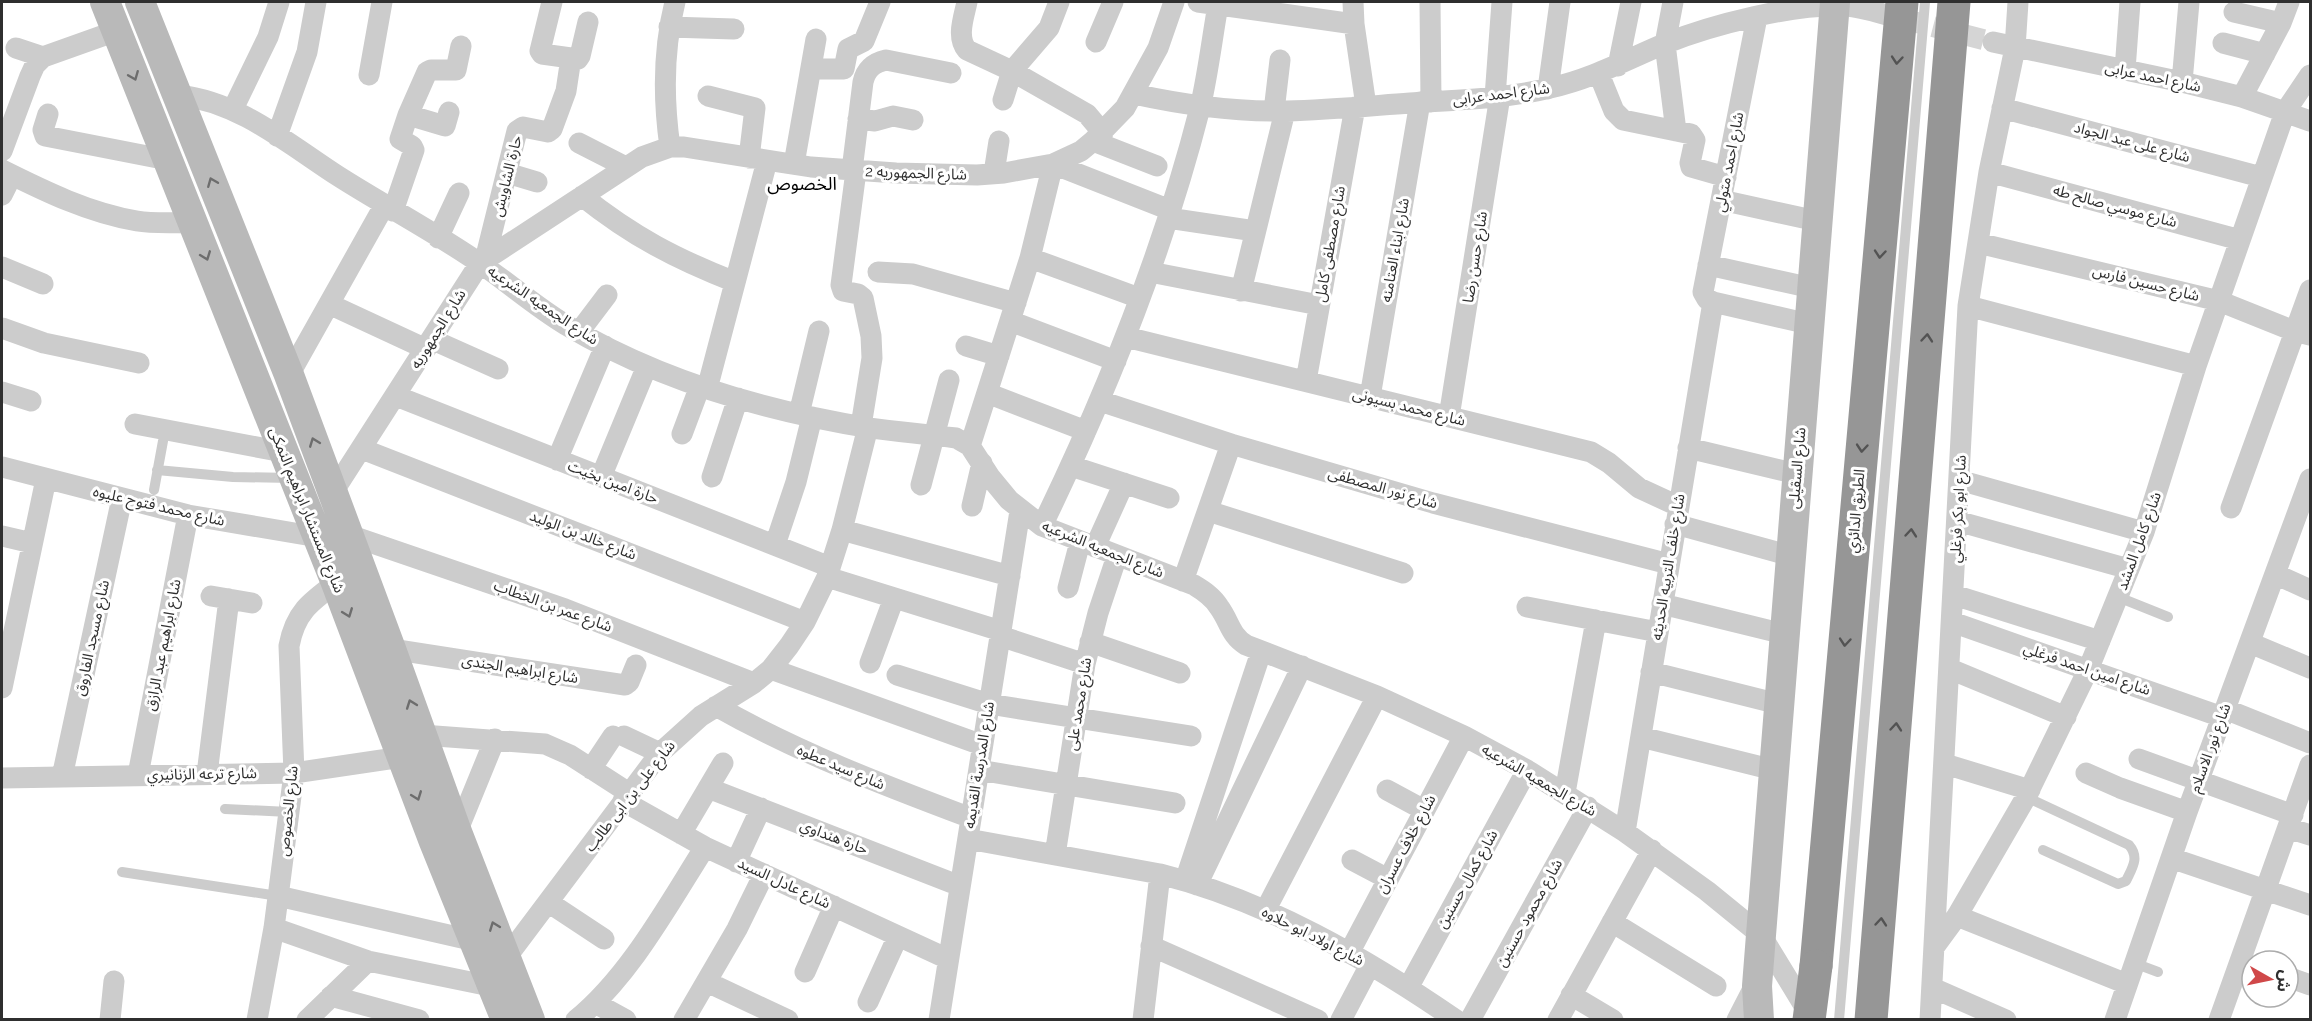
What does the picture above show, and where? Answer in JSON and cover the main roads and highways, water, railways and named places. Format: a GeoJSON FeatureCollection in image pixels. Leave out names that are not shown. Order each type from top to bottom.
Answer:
{"type":"FeatureCollection","features":[{"type":"Feature","properties":{"kind":"highway"},"geometry":{"type":"LineString","coordinates":[[1871,1020],[1954,2]]}},
{"type":"Feature","properties":{"kind":"highway","name":"الطريق الدائري"},"geometry":{"type":"LineString","coordinates":[[1811,1020],[1830,968],[1896,9]]}},
{"type":"Feature","properties":{"kind":"main road","name":"شارع المستشار ابراهيم النمكى"},"geometry":{"type":"LineString","coordinates":[[105,2],[318,537],[402,757],[506,958],[530,1020]]}},
{"type":"Feature","properties":{"kind":"main road","name":"شارع المستشار ابراهيم النمكى"},"geometry":{"type":"LineString","coordinates":[[140,2],[289,375],[422,735],[445,837],[475,940],[506,1020]]}},
{"type":"Feature","properties":{"kind":"main road","name":"شارع السقيلى"},"geometry":{"type":"LineString","coordinates":[[1758,1020],[1761,935],[1834,4]]}},
{"type":"Feature","properties":{"kind":"tunnel"},"geometry":{"type":"LineString","coordinates":[[1903,19],[1993,42]]}},
{"type":"Feature","properties":{"kind":"district","name":"الخصوص"},"geometry":{"type":"Point","coordinates":[802,183]}}]}
